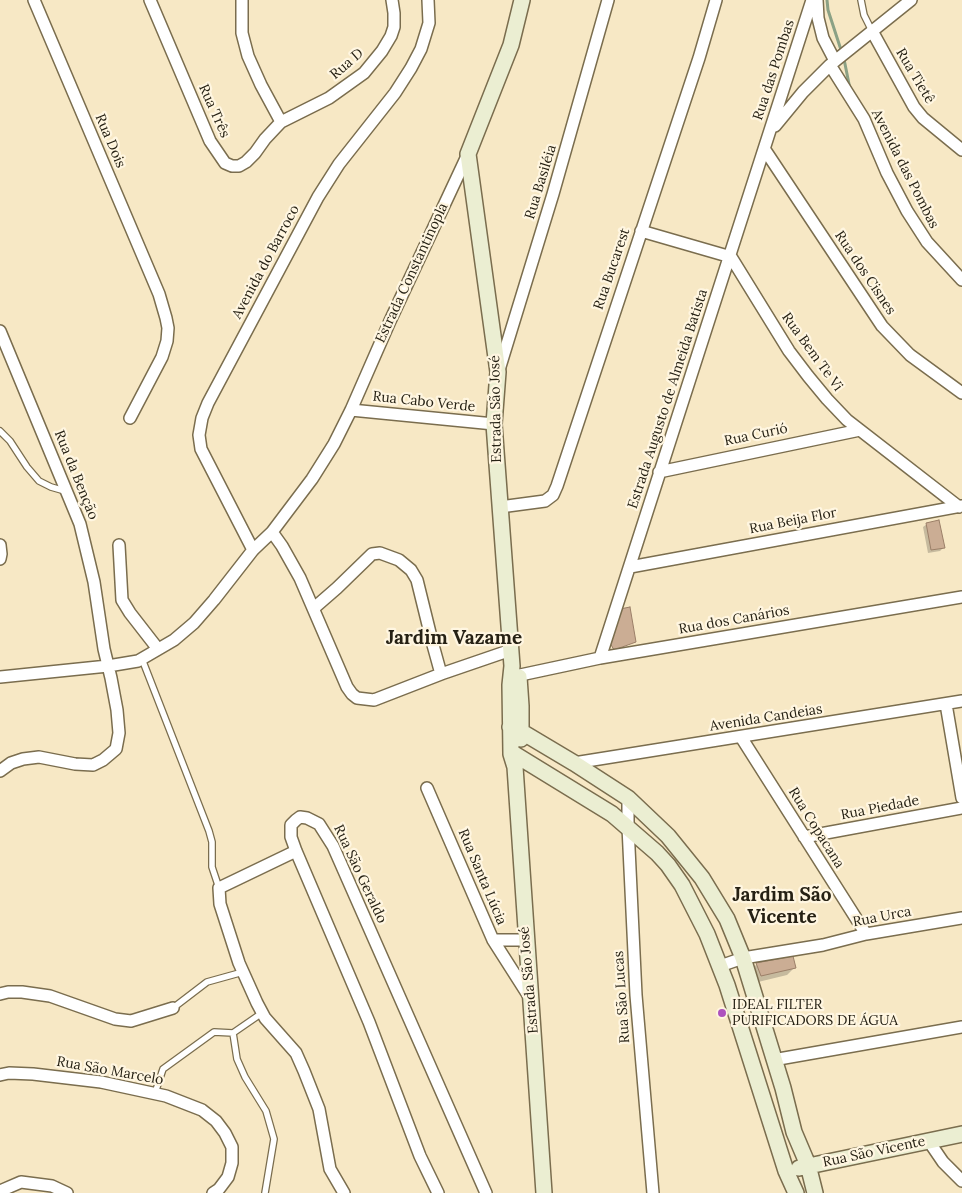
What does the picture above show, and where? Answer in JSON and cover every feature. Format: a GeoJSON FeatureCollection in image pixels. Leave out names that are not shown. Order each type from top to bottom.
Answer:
{"type":"FeatureCollection","features":[{"type":"Feature","properties":{"kind":"street","name":"Rua Dois"},"geometry":{"type":"LineString","coordinates":[[34,0],[159,294],[168,328],[167,341],[162,357],[130,418]]}},
{"type":"Feature","properties":{"kind":"street","name":"Rua Três"},"geometry":{"type":"LineString","coordinates":[[150,0],[210,141],[225,163],[239,166],[246,162],[265,138],[281,122]]}},
{"type":"Feature","properties":{"kind":"street"},"geometry":{"type":"LineString","coordinates":[[242,0],[242,33],[248,56],[281,122]]}},
{"type":"Feature","properties":{"kind":"street","name":"Rua D"},"geometry":{"type":"LineString","coordinates":[[281,122],[329,98],[364,73],[382,51],[394,27],[392,0]]}},
{"type":"Feature","properties":{"kind":"street","name":"Avenida do Barroco"},"geometry":{"type":"LineString","coordinates":[[253,550],[202,449],[199,435],[202,418],[208,403],[318,197],[339,164],[395,93],[411,68],[421,49],[429,23],[428,0]]}},
{"type":"Feature","properties":{"kind":"street","name":"Estrada Constantinopla"},"geometry":{"type":"LineString","coordinates":[[140,660],[174,640],[194,623],[253,550],[272,532],[312,479],[334,444],[468,154],[511,45],[522,0]]}},
{"type":"Feature","properties":{"kind":"street","name":"Rua Basiléia"},"geometry":{"type":"LineString","coordinates":[[498,372],[556,185],[608,0]]}},
{"type":"Feature","properties":{"kind":"street","name":"Rua Bucarest"},"geometry":{"type":"LineString","coordinates":[[500,507],[537,503],[545,501],[553,495],[699,58],[716,0]]}},
{"type":"Feature","properties":{"kind":"street","name":"Rua das Pombas"},"geometry":{"type":"LineString","coordinates":[[765,150],[812,0]]}},
{"type":"Feature","properties":{"kind":"street","name":"Avenida das Pombas"},"geometry":{"type":"LineString","coordinates":[[817,0],[818,18],[823,38],[864,119],[887,173],[907,211],[927,242],[962,280]]}},
{"type":"Feature","properties":{"kind":"street"},"geometry":{"type":"LineString","coordinates":[[770,131],[803,92],[834,62],[911,0]]}},
{"type":"Feature","properties":{"kind":"street","name":"Rua Tietê"},"geometry":{"type":"LineString","coordinates":[[872,31],[914,107],[923,118],[962,150]]}},
{"type":"Feature","properties":{"kind":"street","name":"Estrada Augusto de Almeida Batista"},"geometry":{"type":"LineString","coordinates":[[600,658],[765,150]]}},
{"type":"Feature","properties":{"kind":"street","name":"Rua dos Cisnes"},"geometry":{"type":"LineString","coordinates":[[765,150],[882,326],[910,355],[962,393]]}},
{"type":"Feature","properties":{"kind":"street","name":"Estrada São José"},"geometry":{"type":"LineString","coordinates":[[468,154],[498,372],[494,424],[514,672],[515,758],[544,1193]]}},
{"type":"Feature","properties":{"kind":"street"},"geometry":{"type":"LineString","coordinates":[[641,231],[731,257]]}},
{"type":"Feature","properties":{"kind":"street","name":"Rua Bem Te Vi"},"geometry":{"type":"LineString","coordinates":[[731,257],[778,335],[808,376],[834,406],[860,430],[961,506]]}},
{"type":"Feature","properties":{"kind":"street","name":"Rua da Benção"},"geometry":{"type":"LineString","coordinates":[[0,331],[80,524],[94,582],[119,733],[116,748],[103,760],[93,765],[75,764],[39,757],[23,759],[0,771]]}},
{"type":"Feature","properties":{"kind":"street","name":"Rua Cabo Verde"},"geometry":{"type":"LineString","coordinates":[[351,410],[494,424]]}},
{"type":"Feature","properties":{"kind":"street","name":"Rua Curió"},"geometry":{"type":"LineString","coordinates":[[659,472],[860,430]]}},
{"type":"Feature","properties":{"kind":"street","name":"Rua Beija Flor"},"geometry":{"type":"LineString","coordinates":[[630,567],[961,506]]}},
{"type":"Feature","properties":{"kind":"street"},"geometry":{"type":"LineString","coordinates":[[272,532],[287,554],[314,608],[322,631],[352,694],[362,700],[374,700],[511,650]]}},
{"type":"Feature","properties":{"kind":"street"},"geometry":{"type":"LineString","coordinates":[[0,545],[0,559]]}},
{"type":"Feature","properties":{"kind":"street"},"geometry":{"type":"LineString","coordinates":[[119,545],[122,600],[130,614],[158,649]]}},
{"type":"Feature","properties":{"kind":"street"},"geometry":{"type":"LineString","coordinates":[[314,608],[338,588],[372,554],[380,553],[399,560],[411,570],[417,580],[441,674]]}},
{"type":"Feature","properties":{"kind":"street","name":"Rua dos Canários"},"geometry":{"type":"LineString","coordinates":[[514,672],[962,596]]}},
{"type":"Feature","properties":{"kind":"street"},"geometry":{"type":"LineString","coordinates":[[0,677],[108,666],[140,660]]}},
{"type":"Feature","properties":{"kind":"street","name":"Avenida Candeias"},"geometry":{"type":"LineString","coordinates":[[574,763],[962,702]]}},
{"type":"Feature","properties":{"kind":"street"},"geometry":{"type":"LineString","coordinates":[[946,704],[962,798]]}},
{"type":"Feature","properties":{"kind":"street"},"geometry":{"type":"LineString","coordinates":[[516,729],[628,798],[668,836],[702,878],[727,919],[743,958],[783,1088],[794,1132],[808,1166],[815,1193]]}},
{"type":"Feature","properties":{"kind":"street","name":"Rua Copacana"},"geometry":{"type":"LineString","coordinates":[[741,737],[866,934]]}},
{"type":"Feature","properties":{"kind":"street"},"geometry":{"type":"LineString","coordinates":[[515,758],[595,802],[628,827],[668,865],[682,885],[708,934],[720,966],[786,1171],[796,1193]]}},
{"type":"Feature","properties":{"kind":"street","name":"Rua Santa Lúcia"},"geometry":{"type":"LineString","coordinates":[[427,788],[493,940],[531,1000]]}},
{"type":"Feature","properties":{"kind":"street","name":"Rua São Lucas"},"geometry":{"type":"LineString","coordinates":[[628,798],[636,994],[652,1193]]}},
{"type":"Feature","properties":{"kind":"street","name":"Rua Piedade"},"geometry":{"type":"LineString","coordinates":[[804,837],[962,808]]}},
{"type":"Feature","properties":{"kind":"street","name":"Rua São Geraldo"},"geometry":{"type":"LineString","coordinates":[[438,1193],[420,1156],[369,1022],[296,851],[291,825],[300,817],[319,824],[332,846],[486,1193]]}},
{"type":"Feature","properties":{"kind":"street"},"geometry":{"type":"LineString","coordinates":[[296,851],[219,888],[220,904],[243,972],[262,1013],[296,1054],[319,1109],[330,1168],[344,1193]]}},
{"type":"Feature","properties":{"kind":"street","name":"Rua Urca"},"geometry":{"type":"LineString","coordinates":[[720,966],[743,958],[824,945],[866,934],[962,918]]}},
{"type":"Feature","properties":{"kind":"street"},"geometry":{"type":"LineString","coordinates":[[493,940],[526,940]]}},
{"type":"Feature","properties":{"kind":"street"},"geometry":{"type":"LineString","coordinates":[[0,994],[22,992],[50,996],[114,1019],[131,1020],[172,1008]]}},
{"type":"Feature","properties":{"kind":"street"},"geometry":{"type":"LineString","coordinates":[[773,1060],[962,1027]]}},
{"type":"Feature","properties":{"kind":"street","name":"Rua São Marcelo"},"geometry":{"type":"LineString","coordinates":[[0,1075],[9,1073],[34,1074],[101,1082],[155,1093],[202,1110],[216,1121],[232,1147],[232,1163],[228,1177],[219,1189],[213,1193]]}},
{"type":"Feature","properties":{"kind":"street","name":"Rua São Vicente"},"geometry":{"type":"LineString","coordinates":[[786,1171],[962,1134]]}},
{"type":"Feature","properties":{"kind":"street"},"geometry":{"type":"LineString","coordinates":[[928,1140],[943,1162],[962,1181]]}},
{"type":"Feature","properties":{"kind":"street"},"geometry":{"type":"LineString","coordinates":[[0,1191],[21,1182],[52,1186],[67,1193]]}},
{"type":"Feature","properties":{"kind":"lane"},"geometry":{"type":"LineString","coordinates":[[861,0],[864,15],[872,31]]}},
{"type":"Feature","properties":{"kind":"lane"},"geometry":{"type":"LineString","coordinates":[[0,431],[10,441],[27,467],[39,480],[52,488],[67,491]]}},
{"type":"Feature","properties":{"kind":"lane"},"geometry":{"type":"LineString","coordinates":[[140,660],[209,831],[212,842],[212,867],[219,888]]}},
{"type":"Feature","properties":{"kind":"lane"},"geometry":{"type":"LineString","coordinates":[[172,1008],[207,982],[243,972]]}},
{"type":"Feature","properties":{"kind":"lane"},"geometry":{"type":"LineString","coordinates":[[155,1093],[163,1069],[214,1032],[233,1033],[262,1013]]}},
{"type":"Feature","properties":{"kind":"lane"},"geometry":{"type":"LineString","coordinates":[[233,1033],[237,1059],[245,1077],[266,1111],[274,1139],[265,1193]]}},
{"type":"Feature","properties":{"kind":"building"},"geometry":{"type":"Polygon","coordinates":[[[939,520],[945,548],[931,550],[926,523],[939,520]]]}},
{"type":"Feature","properties":{"kind":"building"},"geometry":{"type":"Polygon","coordinates":[[[630,607],[636,642],[614,650],[610,643],[620,609],[630,607]]]}},
{"type":"Feature","properties":{"kind":"building"},"geometry":{"type":"Polygon","coordinates":[[[793,956],[796,968],[761,976],[756,963],[793,956]]]}},
{"type":"Feature","properties":{"kind":"waterway"},"geometry":{"type":"LineString","coordinates":[[827,0],[828,10],[842,53]]}},
{"type":"Feature","properties":{"kind":"waterway"},"geometry":{"type":"LineString","coordinates":[[844,59],[850,89]]}},
{"type":"Feature","properties":{"kind":"place","name":"IDEAL FILTER PURIFICADORS DE ÁGUA"},"geometry":{"type":"Point","coordinates":[722,1013]}},
{"type":"Feature","properties":{"kind":"district","name":"Jardim Vazame"},"geometry":{"type":"Point","coordinates":[454,639]}},
{"type":"Feature","properties":{"kind":"district","name":"Jardim São Vicente"},"geometry":{"type":"Point","coordinates":[782,907]}}]}
